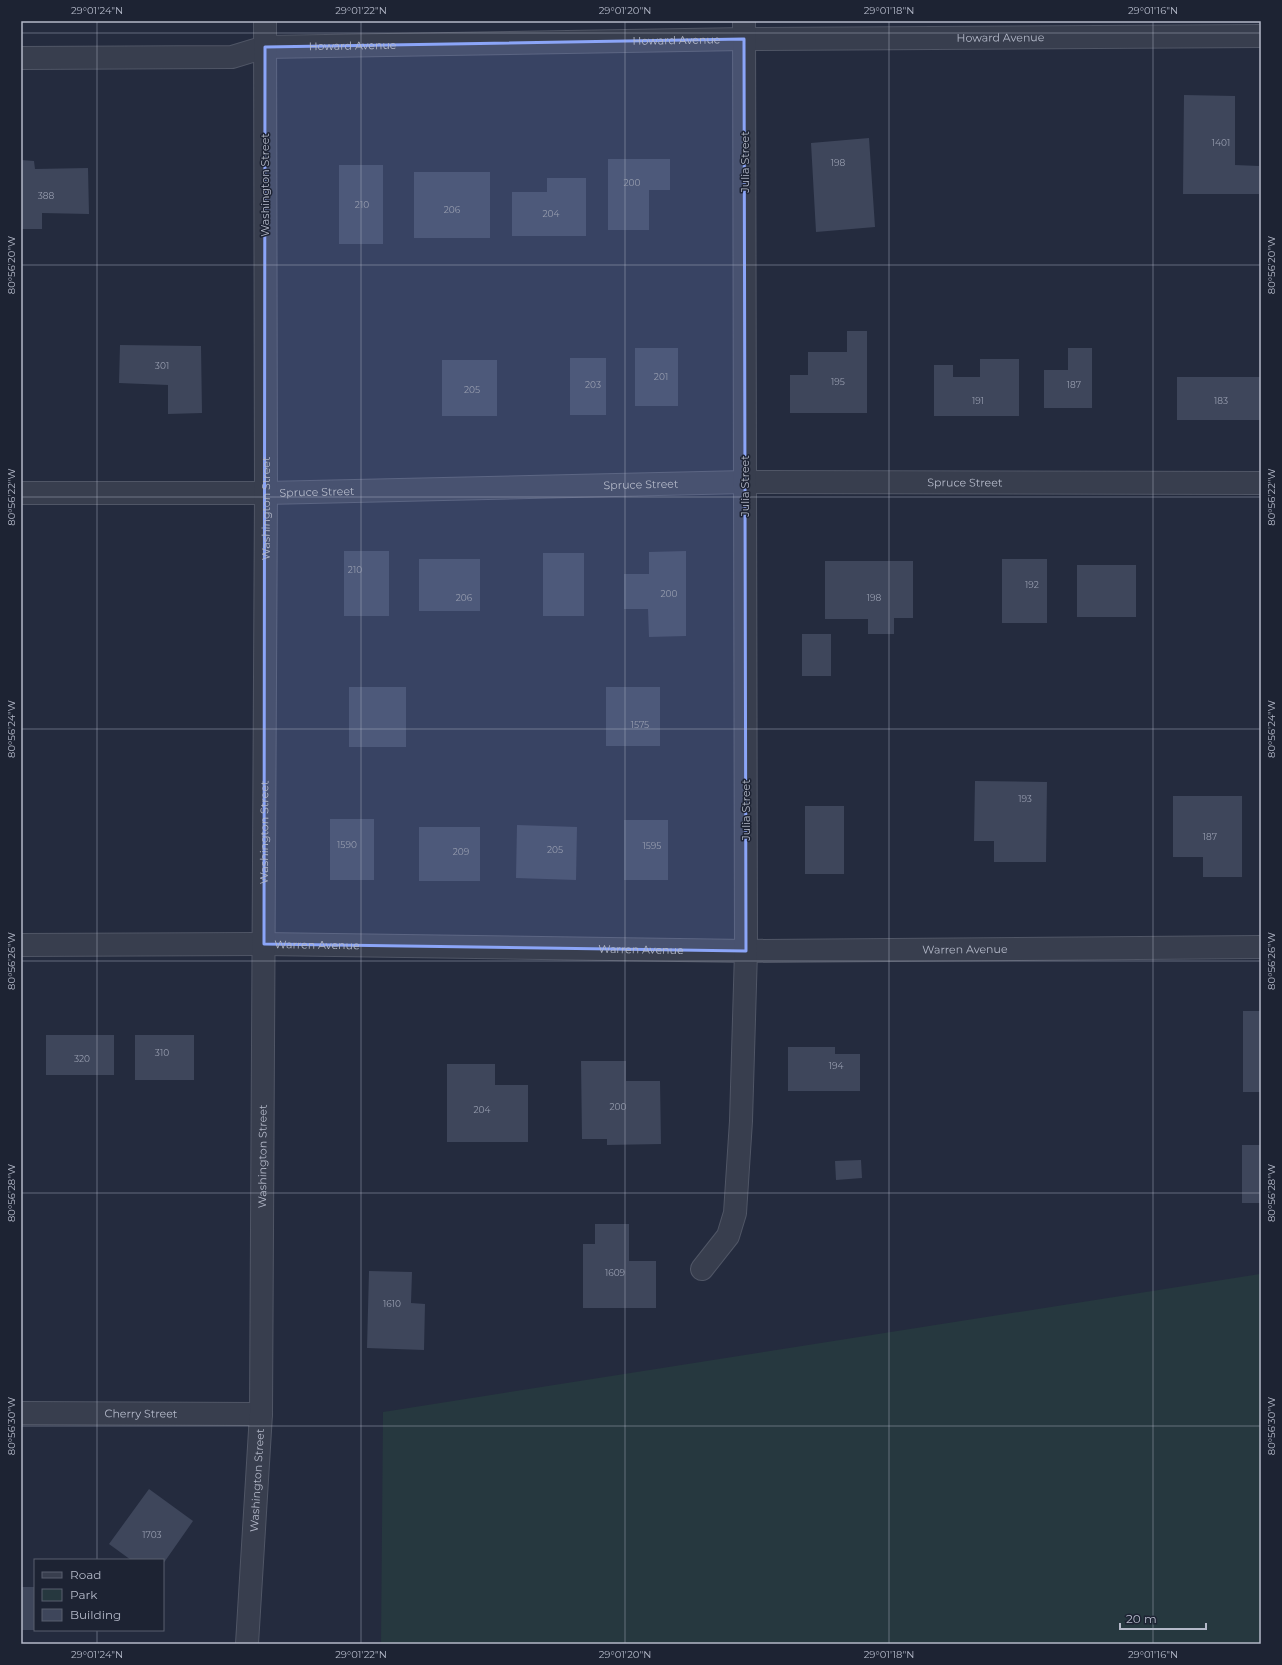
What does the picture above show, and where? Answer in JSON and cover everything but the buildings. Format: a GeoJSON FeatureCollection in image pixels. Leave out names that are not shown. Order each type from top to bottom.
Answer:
{"type":"FeatureCollection","features":[{"type":"Feature","properties":{"kind":"street","name":"Washington Street"},"geometry":{"type":"LineString","coordinates":[[247,1644],[261,1414],[266,493],[265,21]]}},
{"type":"Feature","properties":{"kind":"street","name":"Howard Avenue"},"geometry":{"type":"LineString","coordinates":[[21,58],[232,57],[265,47],[744,30],[1261,36]]}},
{"type":"Feature","properties":{"kind":"street","name":"Julia Street"},"geometry":{"type":"LineString","coordinates":[[702,1269],[728,1236],[735,1213],[741,1121],[746,951],[744,30]]}},
{"type":"Feature","properties":{"kind":"street","name":"Spruce Street"},"geometry":{"type":"LineString","coordinates":[[21,492],[266,493],[745,482],[1261,483]]}},
{"type":"Feature","properties":{"kind":"street","name":"Warren Avenue"},"geometry":{"type":"LineString","coordinates":[[21,945],[264,944],[746,951],[1261,947]]}},
{"type":"Feature","properties":{"kind":"street","name":"Cherry Street"},"geometry":{"type":"LineString","coordinates":[[21,1413],[261,1414]]}},
{"type":"Feature","properties":{"kind":"highlighted area"},"geometry":{"type":"Polygon","coordinates":[[[744,39],[746,951],[264,944],[265,47],[744,39]]]}},
{"type":"Feature","properties":{"kind":"green space"},"geometry":{"type":"Polygon","coordinates":[[[1261,1272],[1261,1644],[381,1644],[383,1412],[1260,1274],[1261,1272]]]}}]}
